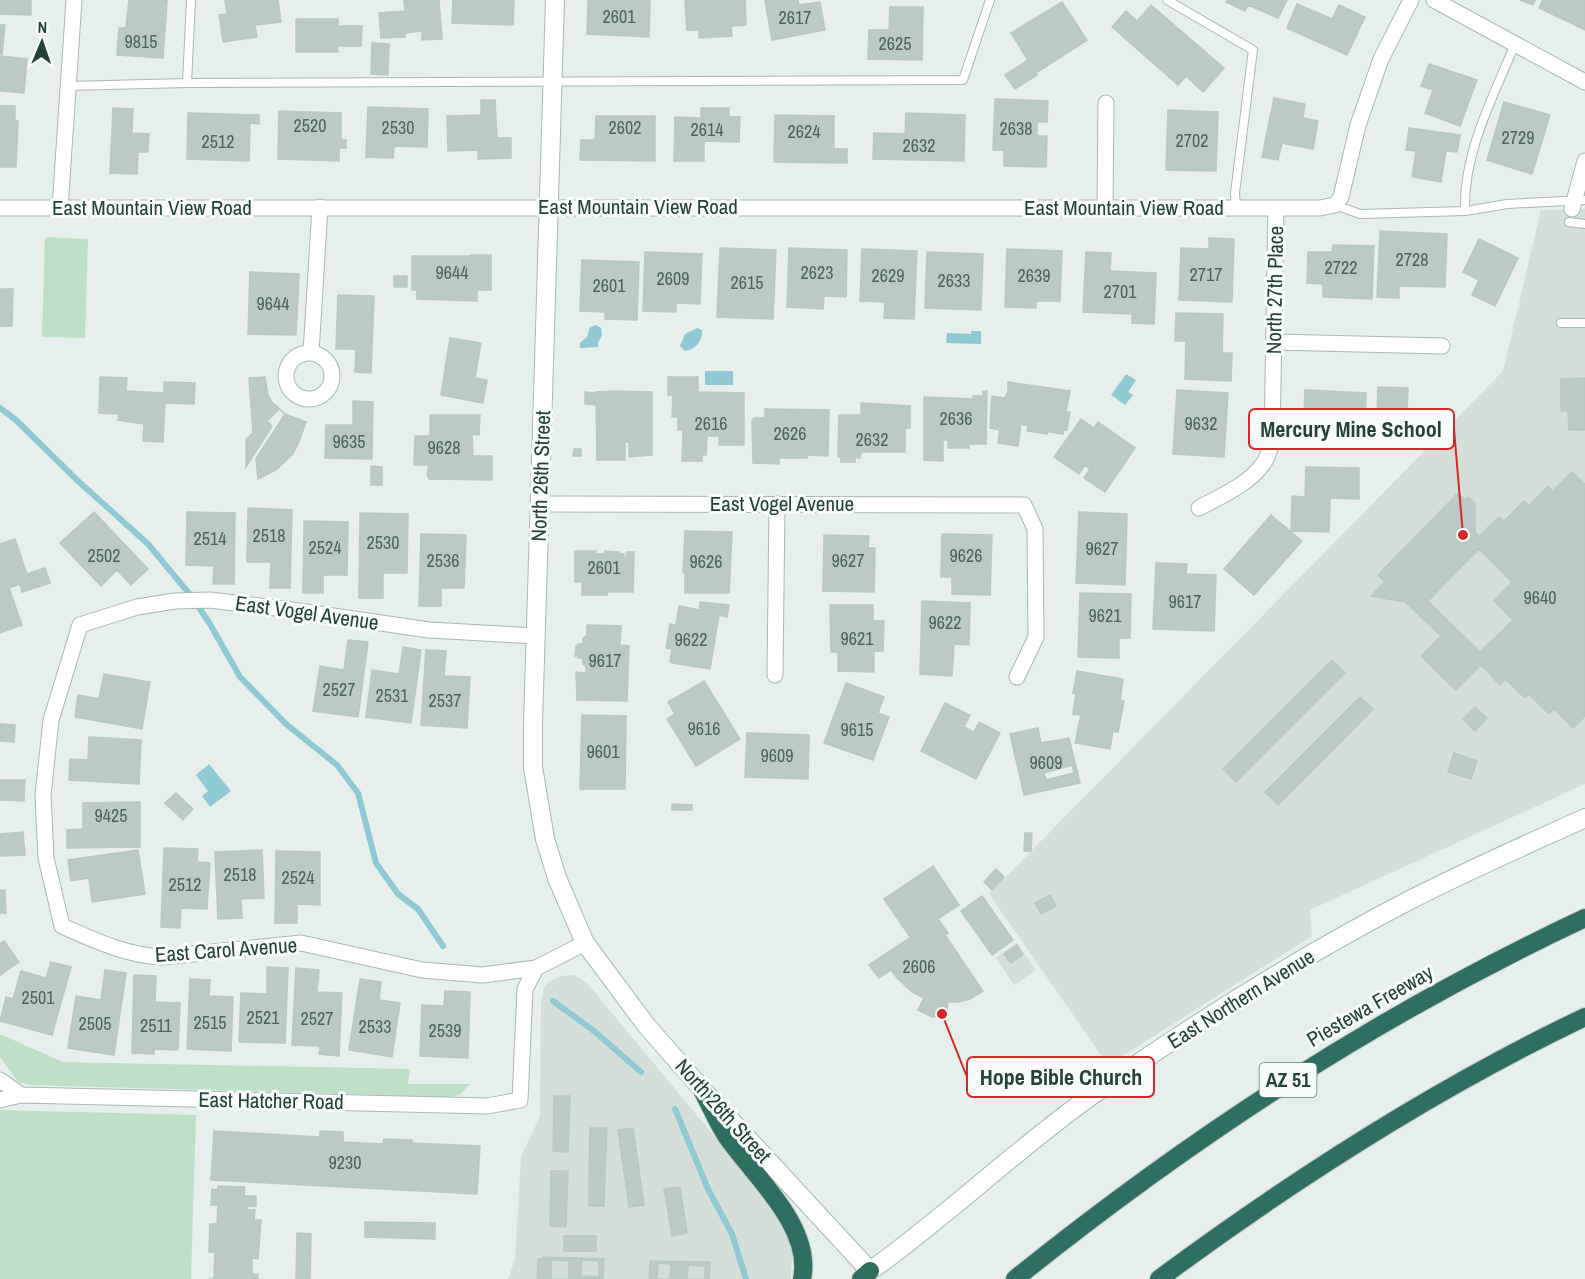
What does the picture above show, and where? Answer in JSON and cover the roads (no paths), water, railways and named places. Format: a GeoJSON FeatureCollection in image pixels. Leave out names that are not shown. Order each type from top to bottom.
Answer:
{"type":"FeatureCollection","features":[{"type":"Feature","properties":{"kind":"highway","name":"Piestewa Freeway"},"geometry":{"type":"LineString","coordinates":[[1015,1279],[1164,1164],[1304,1071],[1427,999],[1585,918]]}},
{"type":"Feature","properties":{"kind":"highway"},"geometry":{"type":"LineString","coordinates":[[1159,1279],[1305,1176],[1408,1111],[1513,1052],[1585,1017]]}},
{"type":"Feature","properties":{"kind":"highway"},"geometry":{"type":"LineString","coordinates":[[701,1088],[725,1134],[783,1208],[800,1241],[802,1279]]}},
{"type":"Feature","properties":{"kind":"street"},"geometry":{"type":"LineString","coordinates":[[60,208],[74,0]]}},
{"type":"Feature","properties":{"kind":"street","name":"North 26th Street"},"geometry":{"type":"LineString","coordinates":[[555,0],[533,767],[545,839],[557,878],[585,943],[630,1005],[865,1275]]}},
{"type":"Feature","properties":{"kind":"street"},"geometry":{"type":"LineString","coordinates":[[1335,205],[1345,187],[1358,126],[1381,59],[1411,0]]}},
{"type":"Feature","properties":{"kind":"street"},"geometry":{"type":"LineString","coordinates":[[1434,0],[1585,82]]}},
{"type":"Feature","properties":{"kind":"street"},"geometry":{"type":"LineString","coordinates":[[1105,208],[1106,104]]}},
{"type":"Feature","properties":{"kind":"street"},"geometry":{"type":"LineString","coordinates":[[1575,208],[1585,161]]}},
{"type":"Feature","properties":{"kind":"street","name":"North 27th Place"},"geometry":{"type":"LineString","coordinates":[[1199,508],[1253,476],[1265,462],[1272,441],[1276,208],[1320,208],[1335,205]]}},
{"type":"Feature","properties":{"kind":"street"},"geometry":{"type":"LineString","coordinates":[[311,353],[320,207]]}},
{"type":"Feature","properties":{"kind":"street","name":"East Mountain View Road"},"geometry":{"type":"LineString","coordinates":[[0,208],[1276,208]]}},
{"type":"Feature","properties":{"kind":"street"},"geometry":{"type":"LineString","coordinates":[[1274,342],[1442,346]]}},
{"type":"Feature","properties":{"kind":"street","name":"East Vogel Avenue"},"geometry":{"type":"LineString","coordinates":[[540,504],[1024,505],[1035,529],[1036,638],[1017,677]]}},
{"type":"Feature","properties":{"kind":"street"},"geometry":{"type":"LineString","coordinates":[[776,675],[777,504]]}},
{"type":"Feature","properties":{"kind":"street","name":"East Vogel Avenue"},"geometry":{"type":"LineString","coordinates":[[62,926],[46,858],[43,795],[51,720],[80,625],[137,607],[210,600],[429,630],[536,636]]}},
{"type":"Feature","properties":{"kind":"street","name":"East Northern Avenue"},"geometry":{"type":"LineString","coordinates":[[865,1275],[1090,1097],[1190,1029],[1293,965],[1408,902],[1585,818]]}},
{"type":"Feature","properties":{"kind":"street","name":"East Carol Avenue"},"geometry":{"type":"LineString","coordinates":[[62,926],[112,947],[149,956],[301,943],[422,970],[483,975],[536,968]]}},
{"type":"Feature","properties":{"kind":"street"},"geometry":{"type":"LineString","coordinates":[[536,968],[585,943]]}},
{"type":"Feature","properties":{"kind":"street","name":"East Hatcher Road"},"geometry":{"type":"LineString","coordinates":[[0,1100],[21,1095],[487,1106],[520,1100],[524,993],[536,968]]}},
{"type":"Feature","properties":{"kind":"street"},"geometry":{"type":"LineString","coordinates":[[0,1080],[21,1095]]}},
{"type":"Feature","properties":{"kind":"lane"},"geometry":{"type":"LineString","coordinates":[[187,83],[191,0]]}},
{"type":"Feature","properties":{"kind":"lane"},"geometry":{"type":"LineString","coordinates":[[68,86],[187,83],[963,80],[990,0]]}},
{"type":"Feature","properties":{"kind":"lane"},"geometry":{"type":"LineString","coordinates":[[1167,0],[1253,50],[1235,193],[1236,208]]}},
{"type":"Feature","properties":{"kind":"lane"},"geometry":{"type":"LineString","coordinates":[[1465,211],[1464,185],[1475,146],[1515,44]]}},
{"type":"Feature","properties":{"kind":"lane"},"geometry":{"type":"LineString","coordinates":[[1335,205],[1360,214],[1465,211],[1507,204],[1575,208],[1585,224]]}},
{"type":"Feature","properties":{"kind":"lane"},"geometry":{"type":"LineString","coordinates":[[1561,323],[1585,322]]}},
{"type":"Feature","properties":{"kind":"water"},"geometry":{"type":"Polygon","coordinates":[[[596,325],[601,328],[602,336],[598,347],[580,348],[580,343],[587,337],[590,327],[596,325]]]}},
{"type":"Feature","properties":{"kind":"water"},"geometry":{"type":"Polygon","coordinates":[[[697,328],[702,330],[700,341],[692,349],[685,351],[680,346],[685,334],[697,328]]]}},
{"type":"Feature","properties":{"kind":"water"},"geometry":{"type":"Polygon","coordinates":[[[971,331],[981,331],[981,344],[946,343],[947,333],[971,334],[971,331]]]}},
{"type":"Feature","properties":{"kind":"water"},"geometry":{"type":"Polygon","coordinates":[[[705,371],[733,371],[733,385],[705,385],[705,371]]]}},
{"type":"Feature","properties":{"kind":"water"},"geometry":{"type":"Polygon","coordinates":[[[1126,374],[1136,380],[1128,392],[1133,395],[1125,405],[1111,395],[1126,374]]]}},
{"type":"Feature","properties":{"kind":"water"},"geometry":{"type":"Polygon","coordinates":[[[209,764],[231,791],[210,807],[202,796],[208,791],[196,775],[209,764]]]}},
{"type":"Feature","properties":{"kind":"waterway"},"geometry":{"type":"LineString","coordinates":[[0,408],[16,420],[77,480],[148,544],[192,597],[240,677],[286,724],[337,765],[358,793],[376,863],[398,894],[418,909],[443,946]]}},
{"type":"Feature","properties":{"kind":"waterway"},"geometry":{"type":"LineString","coordinates":[[553,1001],[594,1031],[641,1072]]}},
{"type":"Feature","properties":{"kind":"waterway"},"geometry":{"type":"LineString","coordinates":[[675,1109],[708,1189],[732,1234],[746,1279]]}},
{"type":"Feature","properties":{"kind":"place","name":"Mercury Mine School"},"geometry":{"type":"Point","coordinates":[1463,535]}},
{"type":"Feature","properties":{"kind":"place","name":"Hope Bible Church"},"geometry":{"type":"Point","coordinates":[942,1014]}}]}
